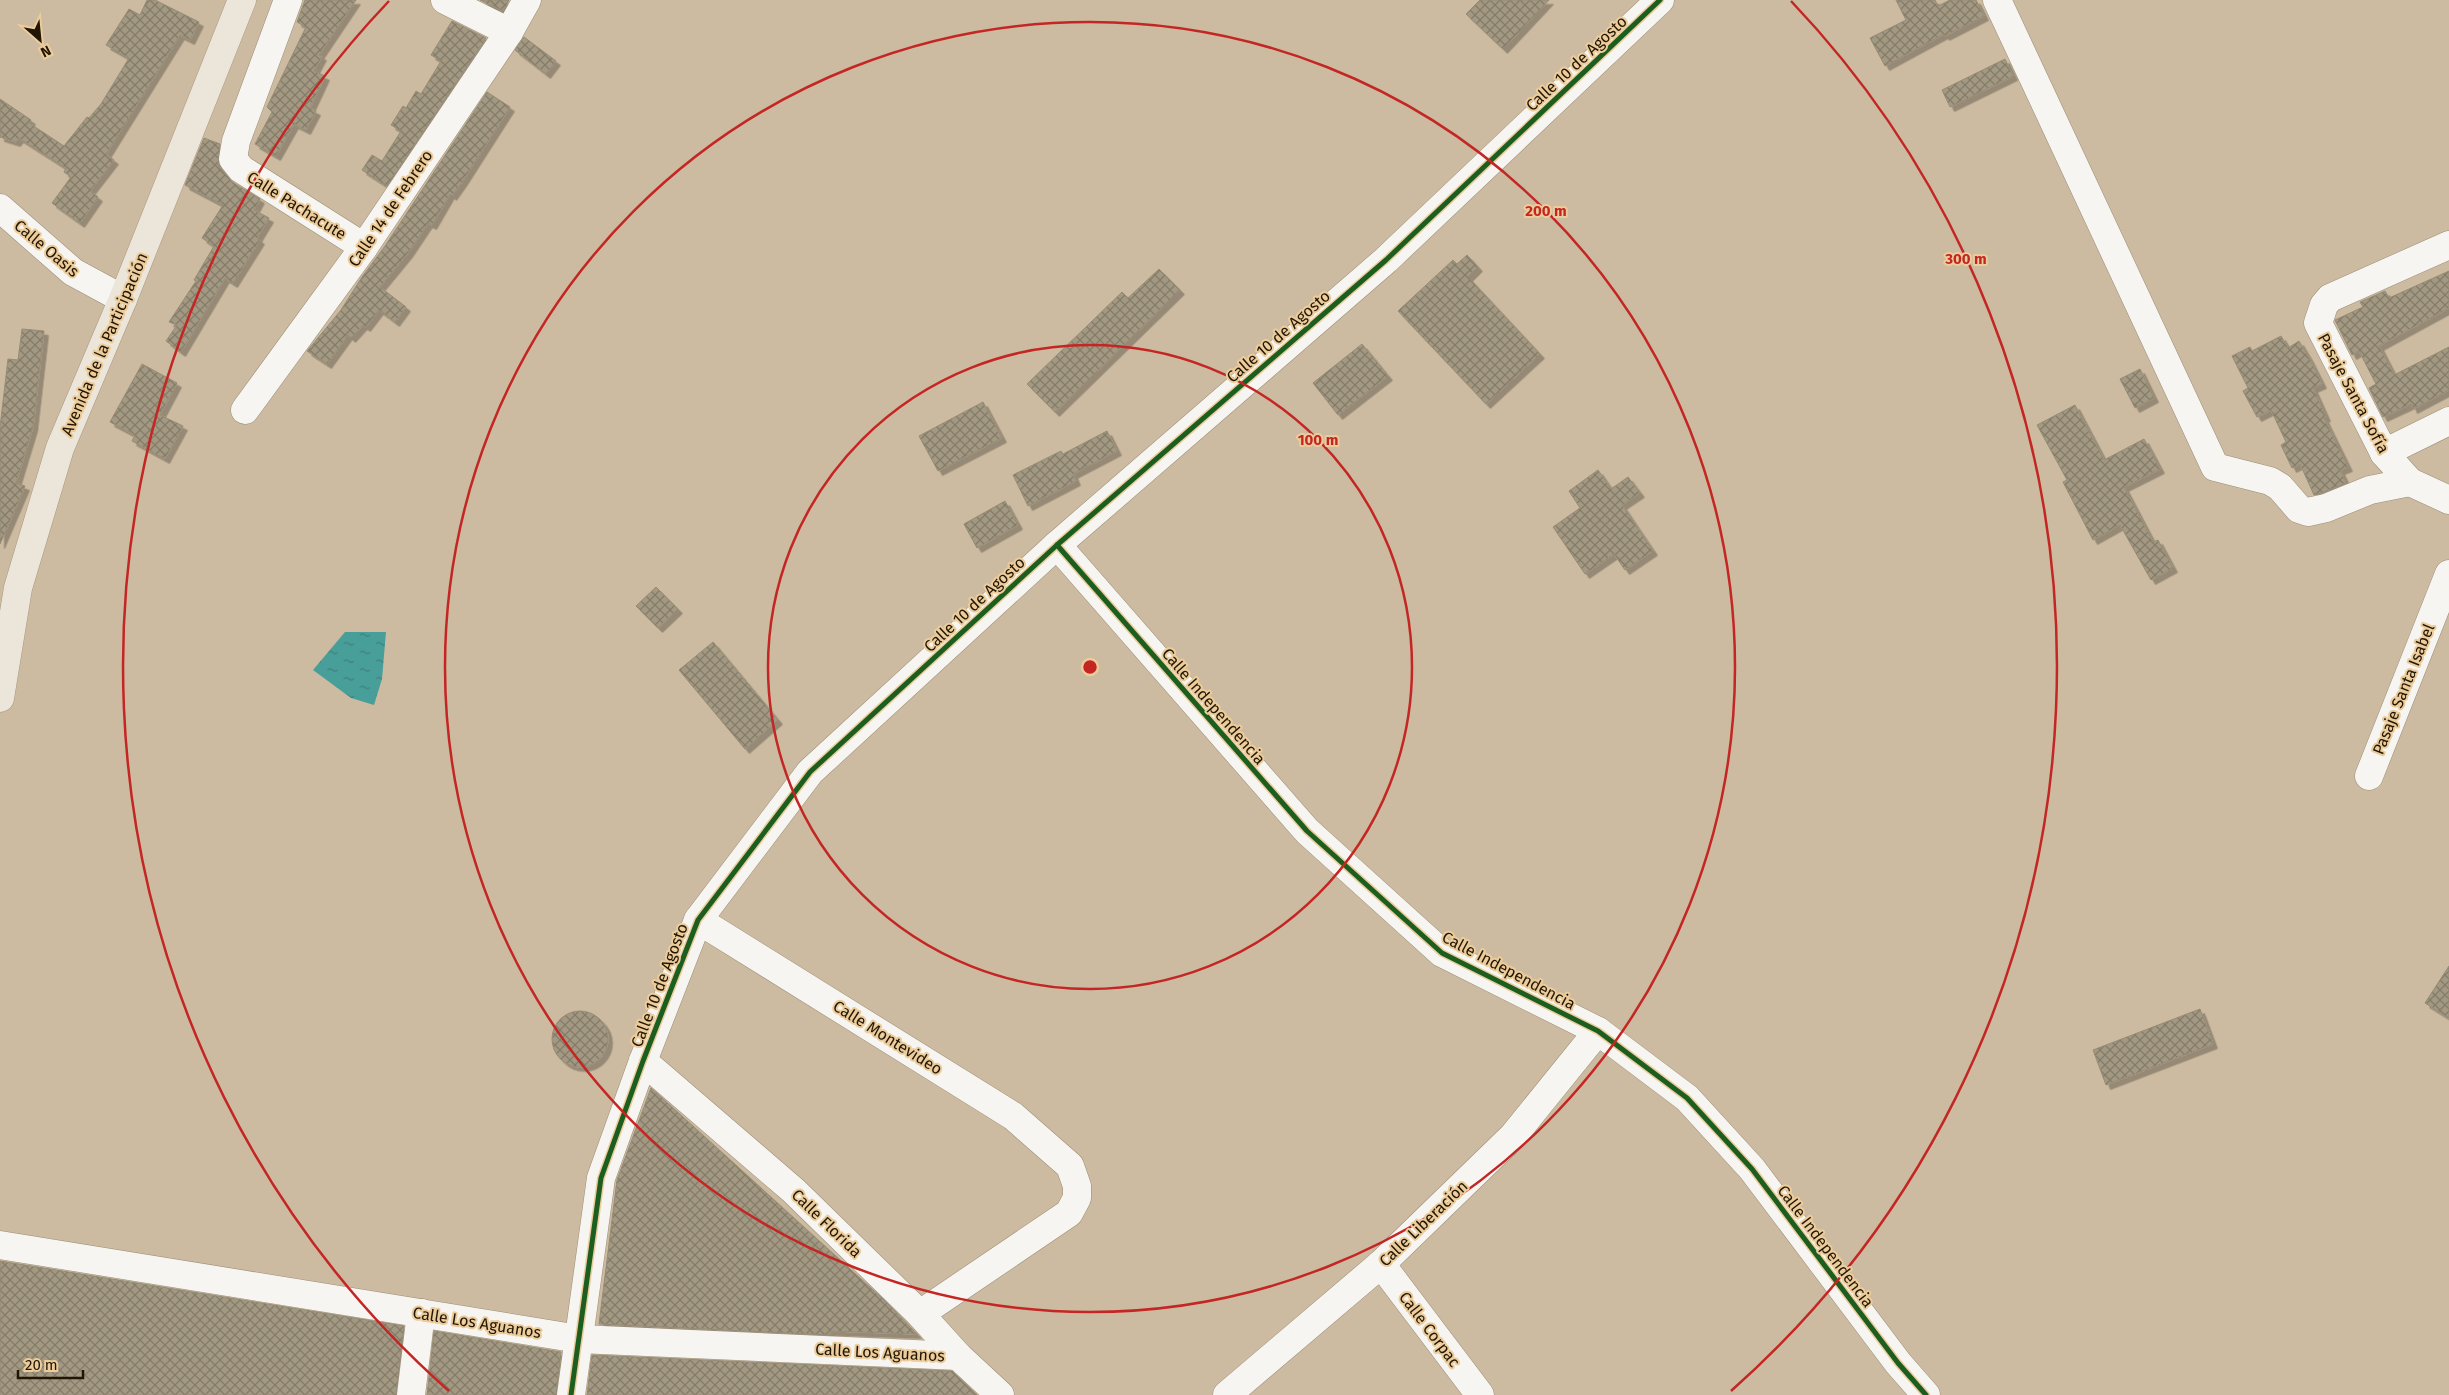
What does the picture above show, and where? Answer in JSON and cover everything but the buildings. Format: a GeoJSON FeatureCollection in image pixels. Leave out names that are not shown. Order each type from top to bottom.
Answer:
{"type":"FeatureCollection","features":[{"type":"Feature","properties":{"kind":"main road","name":"Avenida de la Participación"},"geometry":{"type":"LineString","coordinates":[[0,698],[18,588],[60,448],[123,299],[242,0]]}},
{"type":"Feature","properties":{"kind":"street","name":"Calle Pachacute"},"geometry":{"type":"LineString","coordinates":[[288,0],[236,141],[233,159],[240,169],[364,247]]}},
{"type":"Feature","properties":{"kind":"street"},"geometry":{"type":"LineString","coordinates":[[445,0],[509,32]]}},
{"type":"Feature","properties":{"kind":"street","name":"Calle 14 de Febrero"},"geometry":{"type":"LineString","coordinates":[[246,410],[364,247],[509,32],[527,0]]}},
{"type":"Feature","properties":{"kind":"street","name":"Calle 10 de Agosto"},"geometry":{"type":"LineString","coordinates":[[572,1395],[601,1178],[643,1061],[698,920],[810,772],[1057,545],[1386,260],[1660,0]]}},
{"type":"Feature","properties":{"kind":"street"},"geometry":{"type":"LineString","coordinates":[[1997,0],[2215,467],[2270,481],[2280,487],[2299,509],[2308,512],[2326,508],[2370,490],[2410,482]]}},
{"type":"Feature","properties":{"kind":"street","name":"Calle Oasis"},"geometry":{"type":"LineString","coordinates":[[0,208],[73,272],[123,299]]}},
{"type":"Feature","properties":{"kind":"street","name":"Pasaje Santa Sofía"},"geometry":{"type":"LineString","coordinates":[[2449,245],[2330,298],[2320,313],[2318,323],[2384,453],[2410,482],[2449,500]]}},
{"type":"Feature","properties":{"kind":"street"},"geometry":{"type":"LineString","coordinates":[[2384,453],[2449,422]]}},
{"type":"Feature","properties":{"kind":"street","name":"Calle Independencia"},"geometry":{"type":"LineString","coordinates":[[1057,545],[1307,831],[1442,953],[1598,1031],[1687,1098],[1752,1169],[1898,1363],[1926,1395]]}},
{"type":"Feature","properties":{"kind":"street","name":"Pasaje Santa Isabel"},"geometry":{"type":"LineString","coordinates":[[2369,776],[2449,574]]}},
{"type":"Feature","properties":{"kind":"street","name":"Calle Montevideo"},"geometry":{"type":"LineString","coordinates":[[698,920],[1013,1116],[1070,1166],[1077,1186],[1077,1198],[1069,1214],[920,1314]]}},
{"type":"Feature","properties":{"kind":"street","name":"Calle Liberación"},"geometry":{"type":"LineString","coordinates":[[1227,1395],[1381,1264],[1513,1136],[1598,1031]]}},
{"type":"Feature","properties":{"kind":"street","name":"Calle Florida"},"geometry":{"type":"LineString","coordinates":[[643,1061],[794,1191],[920,1314],[958,1356],[1000,1395]]}},
{"type":"Feature","properties":{"kind":"street","name":"Calle Los Aguanos"},"geometry":{"type":"LineString","coordinates":[[0,1245],[579,1339],[958,1356]]}},
{"type":"Feature","properties":{"kind":"street","name":"Calle Corpac"},"geometry":{"type":"LineString","coordinates":[[1381,1264],[1480,1395]]}},
{"type":"Feature","properties":{"kind":"street"},"geometry":{"type":"LineString","coordinates":[[411,1395],[421,1313]]}},
{"type":"Feature","properties":{"kind":"water"},"geometry":{"type":"Polygon","coordinates":[[[345,632],[386,632],[382,679],[374,705],[351,698],[313,670],[345,632]]]}},
{"type":"Feature","properties":{"kind":"cycle path"},"geometry":{"type":"LineString","coordinates":[[571,1395],[601,1178],[643,1061],[698,920],[810,772],[1057,545],[1386,260],[1660,0]]}},
{"type":"Feature","properties":{"kind":"cycle path"},"geometry":{"type":"LineString","coordinates":[[1057,545],[1307,831],[1442,953],[1598,1031],[1687,1098],[1752,1169],[1898,1363],[1926,1395]]}}]}
